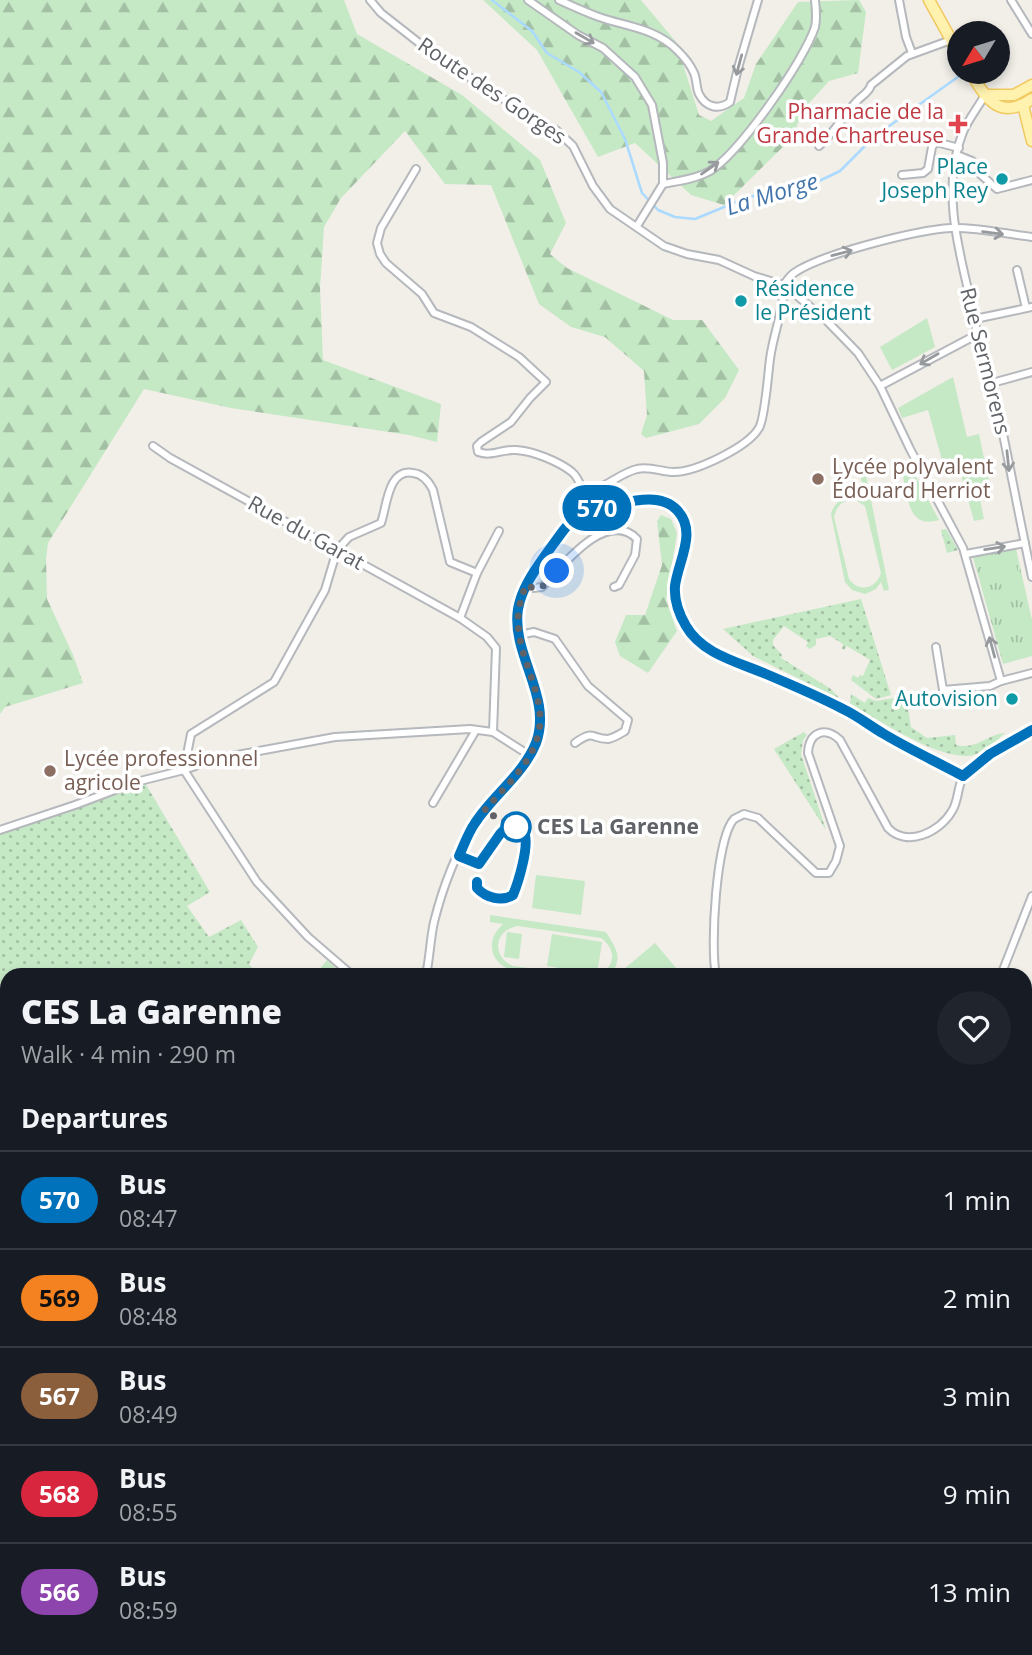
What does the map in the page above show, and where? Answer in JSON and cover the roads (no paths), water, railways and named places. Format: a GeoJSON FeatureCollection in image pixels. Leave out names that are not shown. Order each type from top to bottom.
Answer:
{"type":"FeatureCollection","features":[{"type":"Feature","properties":{"kind":"main road"},"geometry":{"type":"LineString","coordinates":[[929,0],[947,33]]}},
{"type":"Feature","properties":{"kind":"main road"},"geometry":{"type":"LineString","coordinates":[[978,84],[989,101],[1006,108],[1026,101]]}},
{"type":"Feature","properties":{"kind":"main road"},"geometry":{"type":"LineString","coordinates":[[1031,84],[1026,101],[1032,141]]}},
{"type":"Feature","properties":{"kind":"street","name":"Route des Gorges"},"geometry":{"type":"LineString","coordinates":[[370,0],[381,13],[432,53],[538,122],[556,130],[573,146],[593,186],[610,209],[664,246],[719,260],[754,276],[784,285]]}},
{"type":"Feature","properties":{"kind":"street"},"geometry":{"type":"LineString","coordinates":[[528,0],[578,35],[603,48],[635,77],[652,105],[663,163],[661,187],[637,226]]}},
{"type":"Feature","properties":{"kind":"street"},"geometry":{"type":"LineString","coordinates":[[559,0],[600,18],[642,28],[667,41],[693,71],[699,94],[704,101],[717,108],[730,102],[758,0]]}},
{"type":"Feature","properties":{"kind":"street"},"geometry":{"type":"LineString","coordinates":[[661,187],[698,177],[711,170],[751,132],[808,45],[816,25],[815,0]]}},
{"type":"Feature","properties":{"kind":"street"},"geometry":{"type":"LineString","coordinates":[[899,0],[912,53]]}},
{"type":"Feature","properties":{"kind":"street"},"geometry":{"type":"LineString","coordinates":[[1011,0],[1032,34]]}},
{"type":"Feature","properties":{"kind":"street"},"geometry":{"type":"LineString","coordinates":[[819,146],[829,138],[856,102],[870,90],[871,85],[912,53],[947,41]]}},
{"type":"Feature","properties":{"kind":"street","name":"Rue Sermorens"},"geometry":{"type":"LineString","coordinates":[[985,96],[962,134],[954,168],[954,228],[992,383],[1032,577]]}},
{"type":"Feature","properties":{"kind":"street"},"geometry":{"type":"LineString","coordinates":[[902,175],[923,173],[928,169],[932,147],[936,142],[971,161],[979,173],[999,189],[1032,180]]}},
{"type":"Feature","properties":{"kind":"street"},"geometry":{"type":"LineString","coordinates":[[416,169],[381,228],[377,243],[380,254],[386,263],[422,294],[434,313],[471,327],[510,351],[546,382],[511,422],[477,446],[478,452],[490,455],[517,450],[546,458],[572,472],[583,491]]}},
{"type":"Feature","properties":{"kind":"street"},"geometry":{"type":"LineString","coordinates":[[576,515],[577,497],[583,491],[594,491],[633,470],[649,467],[675,472],[703,464],[747,441],[760,428],[784,285],[793,273],[836,254],[900,237],[954,228],[1032,237]]}},
{"type":"Feature","properties":{"kind":"street"},"geometry":{"type":"LineString","coordinates":[[975,319],[1029,307],[1017,270]]}},
{"type":"Feature","properties":{"kind":"street"},"geometry":{"type":"LineString","coordinates":[[784,285],[842,336],[858,353],[880,386],[966,554],[1001,681]]}},
{"type":"Feature","properties":{"kind":"street"},"geometry":{"type":"LineString","coordinates":[[880,386],[978,334]]}},
{"type":"Feature","properties":{"kind":"street"},"geometry":{"type":"LineString","coordinates":[[992,383],[1032,372]]}},
{"type":"Feature","properties":{"kind":"street","name":"Rue du Garat"},"geometry":{"type":"LineString","coordinates":[[153,446],[170,458],[460,618],[487,637],[496,648],[494,732]]}},
{"type":"Feature","properties":{"kind":"street"},"geometry":{"type":"LineString","coordinates":[[344,968],[308,937],[257,881],[184,770],[191,734],[274,682],[326,590],[337,550],[349,537],[381,523],[393,481],[400,474],[411,472],[428,481],[433,490],[450,562],[477,573]]}},
{"type":"Feature","properties":{"kind":"street"},"geometry":{"type":"LineString","coordinates":[[427,968],[433,925],[442,895],[468,836],[474,824],[529,755],[536,741],[540,711],[538,697],[519,635],[518,612],[526,585],[565,527],[576,515],[594,508],[655,499],[672,505],[686,526],[686,548],[675,587],[677,605],[685,625],[694,637],[719,655],[842,708],[882,733],[963,776]]}},
{"type":"Feature","properties":{"kind":"street"},"geometry":{"type":"LineString","coordinates":[[526,585],[533,588],[542,587],[573,555],[600,533],[616,529],[629,531],[637,539],[635,555],[619,585],[614,587]]}},
{"type":"Feature","properties":{"kind":"street"},"geometry":{"type":"LineString","coordinates":[[460,618],[477,573],[499,531]]}},
{"type":"Feature","properties":{"kind":"street"},"geometry":{"type":"LineString","coordinates":[[966,554],[1024,543]]}},
{"type":"Feature","properties":{"kind":"street"},"geometry":{"type":"LineString","coordinates":[[519,635],[534,632],[555,639],[589,686],[628,720],[625,731],[614,737],[606,739],[595,735],[584,737],[575,743]]}},
{"type":"Feature","properties":{"kind":"street"},"geometry":{"type":"LineString","coordinates":[[936,647],[943,690],[982,687],[1032,673]]}},
{"type":"Feature","properties":{"kind":"street"},"geometry":{"type":"LineString","coordinates":[[433,803],[476,730]]}},
{"type":"Feature","properties":{"kind":"street"},"geometry":{"type":"LineString","coordinates":[[0,830],[136,782],[215,759],[335,737],[476,730],[494,732],[529,755]]}},
{"type":"Feature","properties":{"kind":"street"},"geometry":{"type":"LineString","coordinates":[[715,968],[712,950],[722,849],[733,820],[744,814],[758,818],[816,873],[829,873],[836,861],[840,846],[808,753],[808,743],[815,736],[824,732],[832,733],[840,740],[888,828],[901,838],[918,837],[934,830],[954,810],[963,776],[990,754],[1032,730]]}},
{"type":"Feature","properties":{"kind":"street"},"geometry":{"type":"LineString","coordinates":[[1004,968],[1032,895]]}},
{"type":"Feature","properties":{"kind":"waterway","name":"La Morge"},"geometry":{"type":"LineString","coordinates":[[492,0],[532,31],[547,53],[579,72],[601,92],[625,139],[642,193],[658,210],[675,217],[695,219],[746,198],[789,186],[817,182],[840,171],[874,137],[948,84]]}},
{"type":"Feature","properties":{"kind":"place","name":"Pharmacie de la Grande Chartreuse"},"geometry":{"type":"Point","coordinates":[958,124]}},
{"type":"Feature","properties":{"kind":"place","name":"Place Joseph Rey"},"geometry":{"type":"Point","coordinates":[1002,179]}},
{"type":"Feature","properties":{"kind":"place","name":"Résidence le Président"},"geometry":{"type":"Point","coordinates":[741,301]}},
{"type":"Feature","properties":{"kind":"place","name":"Lycée polyvalent Édouard Herriot"},"geometry":{"type":"Point","coordinates":[818,479]}},
{"type":"Feature","properties":{"kind":"place","name":"Autovision"},"geometry":{"type":"Point","coordinates":[1012,699]}},
{"type":"Feature","properties":{"kind":"place","name":"Lycée professionnel agricole"},"geometry":{"type":"Point","coordinates":[50,771]}},
{"type":"Feature","properties":{"kind":"place","name":"CES La Garenne"},"geometry":{"type":"Point","coordinates":[516,827]}}]}
